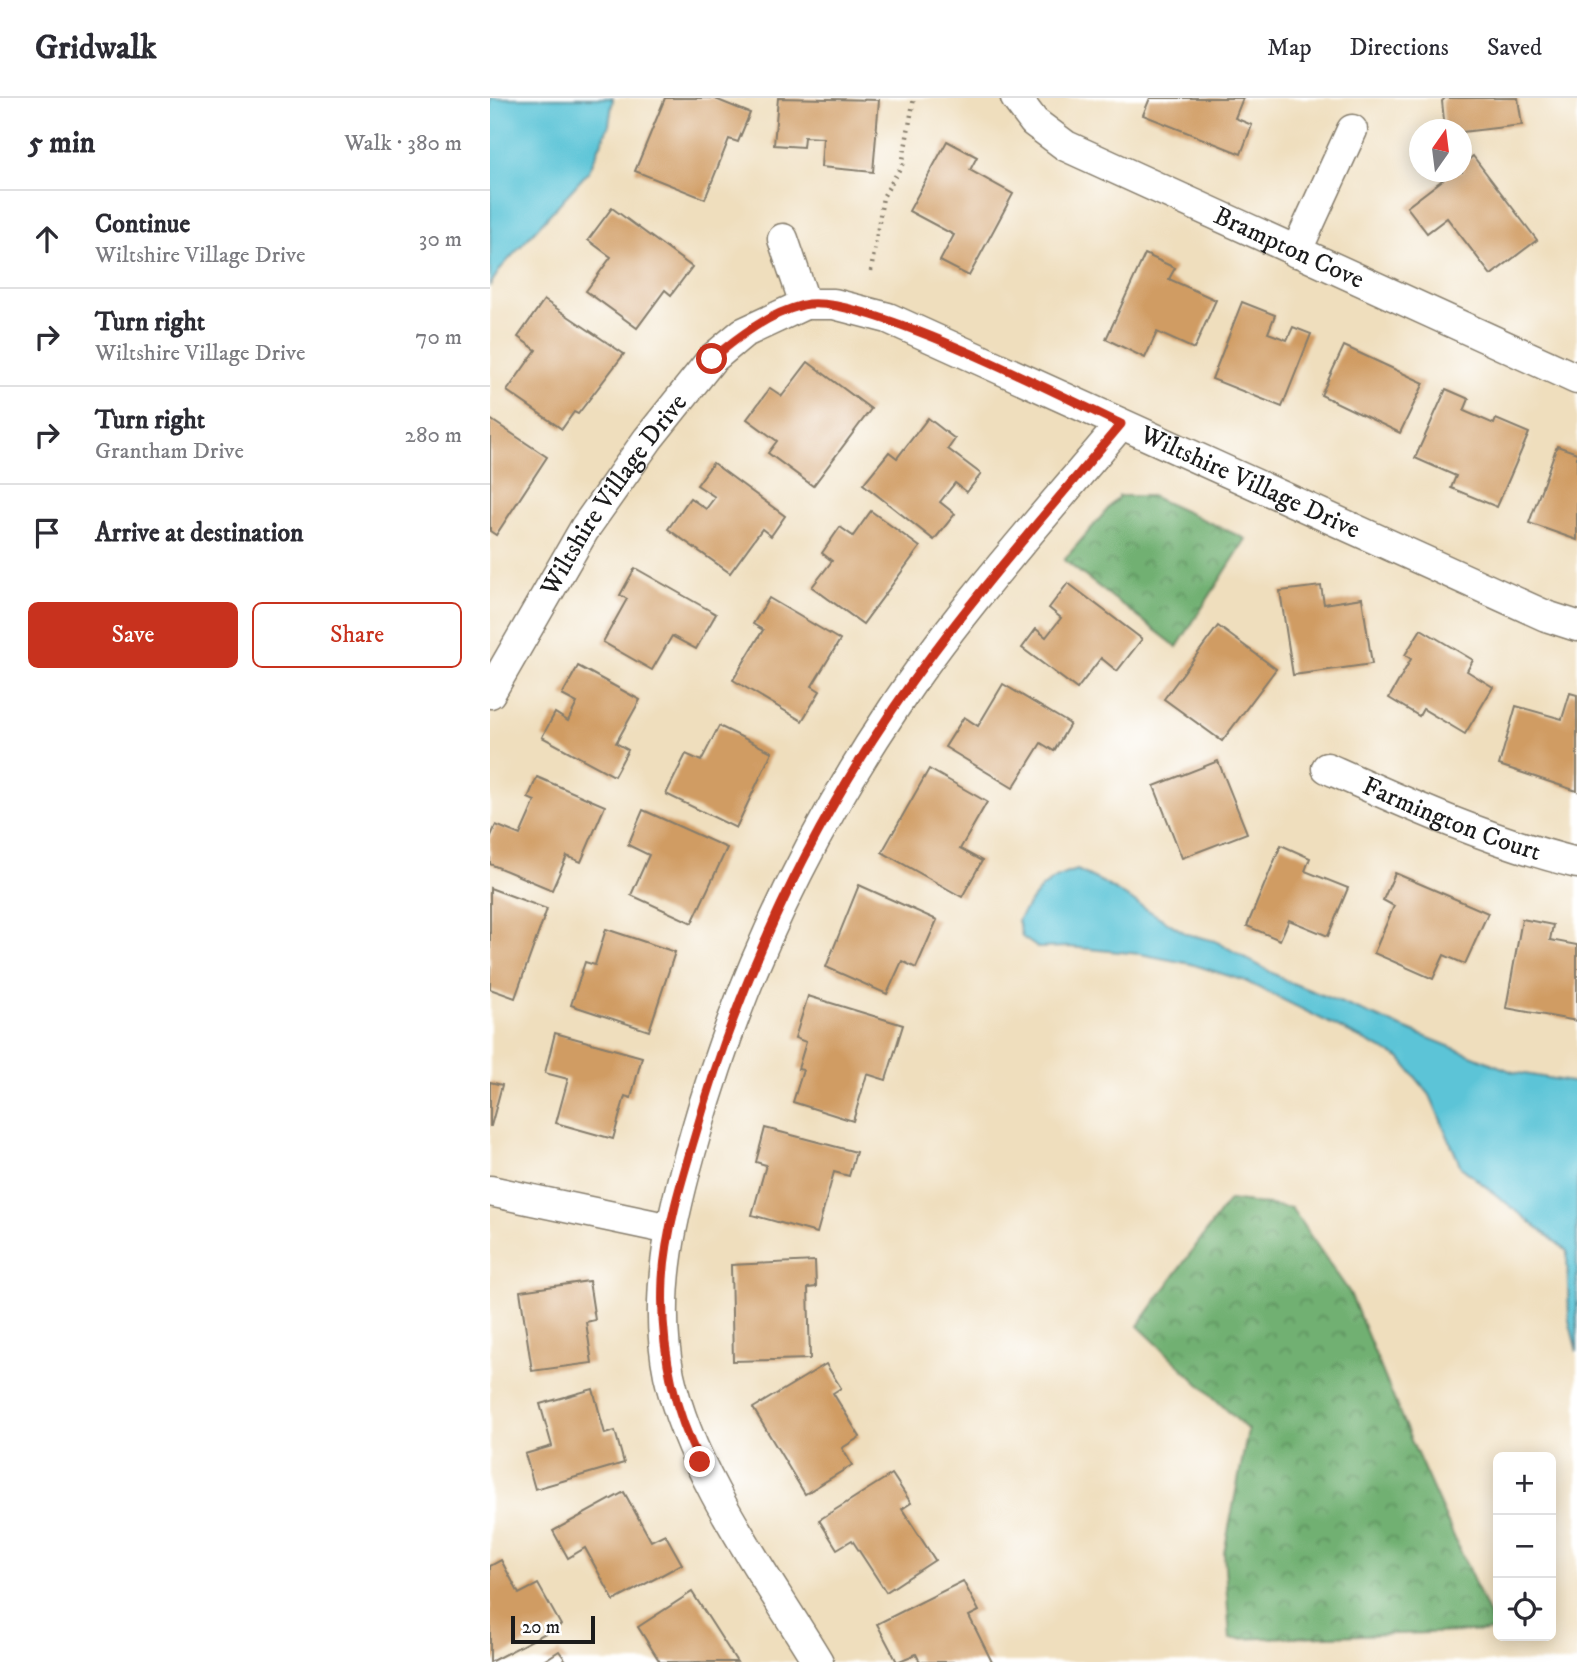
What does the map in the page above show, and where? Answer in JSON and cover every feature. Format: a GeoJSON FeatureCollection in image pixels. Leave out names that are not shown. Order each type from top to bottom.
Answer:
{"type":"FeatureCollection","features":[{"type":"Feature","properties":{"kind":"street","name":"Brampton Cove"},"geometry":{"type":"LineString","coordinates":[[1016,98],[1034,122],[1066,146],[1577,379]]}},
{"type":"Feature","properties":{"kind":"street"},"geometry":{"type":"LineString","coordinates":[[1296,252],[1352,130]]}},
{"type":"Feature","properties":{"kind":"street"},"geometry":{"type":"LineString","coordinates":[[783,239],[805,304]]}},
{"type":"Feature","properties":{"kind":"street","name":"Wiltshire Village Drive"},"geometry":{"type":"LineString","coordinates":[[490,693],[585,528],[648,439],[712,359],[743,333],[805,304],[834,304],[888,318],[1546,616],[1577,626]]}},
{"type":"Feature","properties":{"kind":"street"},"geometry":{"type":"LineString","coordinates":[[818,1662],[712,1485],[681,1419],[669,1373],[663,1325],[663,1277],[670,1230],[709,1083],[743,991],[782,901],[827,814],[892,710],[950,630],[1121,424]]}},
{"type":"Feature","properties":{"kind":"street","name":"Farmington Court"},"geometry":{"type":"LineString","coordinates":[[1327,768],[1448,822],[1521,849],[1577,863]]}},
{"type":"Feature","properties":{"kind":"street"},"geometry":{"type":"LineString","coordinates":[[490,1191],[670,1230]]}},
{"type":"Feature","properties":{"kind":"path"},"geometry":{"type":"LineString","coordinates":[[870,271],[883,197],[902,165],[914,98]]}},
{"type":"Feature","properties":{"kind":"green space"},"geometry":{"type":"Polygon","coordinates":[[[1119,496],[1151,496],[1246,539],[1177,647],[1064,560],[1119,496]]]}},
{"type":"Feature","properties":{"kind":"green space"},"geometry":{"type":"Polygon","coordinates":[[[1229,1200],[1291,1208],[1350,1293],[1410,1438],[1493,1624],[1493,1631],[1230,1639],[1224,1553],[1248,1430],[1138,1326],[1229,1200]]]}},
{"type":"Feature","properties":{"kind":"water"},"geometry":{"type":"Polygon","coordinates":[[[490,98],[613,98],[609,125],[589,171],[501,268],[490,285],[490,98]]]}},
{"type":"Feature","properties":{"kind":"water"},"geometry":{"type":"Polygon","coordinates":[[[1077,870],[1102,882],[1187,934],[1215,941],[1287,981],[1513,1072],[1577,1083],[1577,1352],[1569,1320],[1567,1251],[1461,1167],[1430,1095],[1400,1058],[1245,981],[1191,964],[1140,954],[1069,947],[1038,948],[1022,937],[1018,920],[1049,882],[1077,870]]]}},
{"type":"Feature","properties":{"kind":"building"},"geometry":{"type":"Polygon","coordinates":[[[665,98],[713,98],[750,113],[738,142],[729,139],[705,199],[635,171],[665,98]]]}},
{"type":"Feature","properties":{"kind":"building"},"geometry":{"type":"Polygon","coordinates":[[[778,98],[879,100],[873,172],[821,167],[823,138],[804,137],[803,147],[774,145],[778,98]]]}},
{"type":"Feature","properties":{"kind":"building"},"geometry":{"type":"Polygon","coordinates":[[[1150,98],[1243,98],[1235,118],[1252,125],[1241,154],[1143,115],[1150,98]]]}},
{"type":"Feature","properties":{"kind":"building"},"geometry":{"type":"Polygon","coordinates":[[[1445,98],[1518,98],[1522,125],[1472,131],[1472,119],[1444,119],[1442,101],[1445,98]]]}},
{"type":"Feature","properties":{"kind":"building"},"geometry":{"type":"Polygon","coordinates":[[[947,141],[977,157],[970,170],[1013,194],[969,276],[940,261],[954,235],[909,211],[947,141]]]}},
{"type":"Feature","properties":{"kind":"building"},"geometry":{"type":"Polygon","coordinates":[[[1472,157],[1537,240],[1491,275],[1447,218],[1427,233],[1407,207],[1440,182],[1472,182],[1472,157]]]}},
{"type":"Feature","properties":{"kind":"building"},"geometry":{"type":"Polygon","coordinates":[[[612,208],[692,267],[671,295],[665,290],[637,328],[586,291],[611,257],[588,240],[612,208]]]}},
{"type":"Feature","properties":{"kind":"building"},"geometry":{"type":"Polygon","coordinates":[[[1145,254],[1175,268],[1169,279],[1216,300],[1194,349],[1157,332],[1145,358],[1106,339],[1145,254]]]}},
{"type":"Feature","properties":{"kind":"building"},"geometry":{"type":"Polygon","coordinates":[[[544,300],[624,354],[578,414],[574,412],[562,429],[507,391],[536,350],[518,337],[544,300]]]}},
{"type":"Feature","properties":{"kind":"building"},"geometry":{"type":"Polygon","coordinates":[[[1242,302],[1275,315],[1268,333],[1287,340],[1293,327],[1311,334],[1282,407],[1212,379],[1242,302]]]}},
{"type":"Feature","properties":{"kind":"building"},"geometry":{"type":"Polygon","coordinates":[[[1344,346],[1424,383],[1400,433],[1321,395],[1344,346]]]}},
{"type":"Feature","properties":{"kind":"building"},"geometry":{"type":"Polygon","coordinates":[[[808,362],[871,409],[813,486],[768,453],[777,441],[747,419],[770,388],[782,396],[808,362]]]}},
{"type":"Feature","properties":{"kind":"building"},"geometry":{"type":"Polygon","coordinates":[[[1446,389],[1469,399],[1464,411],[1494,424],[1496,419],[1529,433],[1497,507],[1451,488],[1456,476],[1415,458],[1446,389]]]}},
{"type":"Feature","properties":{"kind":"building"},"geometry":{"type":"Polygon","coordinates":[[[928,418],[955,439],[948,449],[981,474],[967,492],[955,483],[940,502],[955,514],[934,540],[863,484],[889,452],[897,458],[928,418]]]}},
{"type":"Feature","properties":{"kind":"building"},"geometry":{"type":"Polygon","coordinates":[[[490,419],[547,457],[496,535],[490,531],[490,419]]]}},
{"type":"Feature","properties":{"kind":"building"},"geometry":{"type":"Polygon","coordinates":[[[1557,446],[1577,453],[1577,540],[1529,523],[1557,446]]]}},
{"type":"Feature","properties":{"kind":"building"},"geometry":{"type":"Polygon","coordinates":[[[713,463],[785,516],[771,536],[762,529],[730,573],[668,529],[690,498],[706,509],[715,497],[697,485],[713,463]]]}},
{"type":"Feature","properties":{"kind":"building"},"geometry":{"type":"Polygon","coordinates":[[[871,511],[920,547],[863,624],[812,587],[832,561],[822,553],[840,527],[853,536],[871,511]]]}},
{"type":"Feature","properties":{"kind":"building"},"geometry":{"type":"Polygon","coordinates":[[[635,568],[716,614],[696,649],[672,636],[652,670],[603,642],[627,599],[620,595],[635,568]]]}},
{"type":"Feature","properties":{"kind":"building"},"geometry":{"type":"Polygon","coordinates":[[[1068,583],[1142,639],[1117,671],[1101,658],[1077,689],[1022,648],[1036,629],[1046,637],[1061,618],[1049,608],[1068,583]]]}},
{"type":"Feature","properties":{"kind":"building"},"geometry":{"type":"Polygon","coordinates":[[[1321,586],[1324,604],[1362,598],[1372,664],[1293,675],[1280,591],[1321,586]]]}},
{"type":"Feature","properties":{"kind":"building"},"geometry":{"type":"Polygon","coordinates":[[[769,598],[840,640],[812,686],[820,691],[802,721],[733,680],[763,630],[753,624],[769,598]]]}},
{"type":"Feature","properties":{"kind":"building"},"geometry":{"type":"Polygon","coordinates":[[[1218,626],[1276,669],[1222,741],[1164,699],[1218,626]]]}},
{"type":"Feature","properties":{"kind":"building"},"geometry":{"type":"Polygon","coordinates":[[[1421,629],[1473,660],[1467,671],[1493,687],[1465,734],[1423,709],[1419,716],[1389,698],[1411,659],[1405,655],[1421,629]]]}},
{"type":"Feature","properties":{"kind":"building"},"geometry":{"type":"Polygon","coordinates":[[[578,666],[640,700],[616,743],[628,750],[614,776],[542,737],[555,713],[568,721],[577,703],[562,695],[578,666]]]}},
{"type":"Feature","properties":{"kind":"building"},"geometry":{"type":"Polygon","coordinates":[[[1003,684],[1070,724],[1054,751],[1041,743],[1013,788],[945,747],[964,717],[978,726],[1003,684]]]}},
{"type":"Feature","properties":{"kind":"building"},"geometry":{"type":"Polygon","coordinates":[[[1570,693],[1577,695],[1577,791],[1499,765],[1516,706],[1562,719],[1570,693]]]}},
{"type":"Feature","properties":{"kind":"building"},"geometry":{"type":"Polygon","coordinates":[[[719,726],[772,752],[736,828],[666,794],[686,754],[701,761],[719,726]]]}},
{"type":"Feature","properties":{"kind":"building"},"geometry":{"type":"Polygon","coordinates":[[[1218,761],[1247,833],[1182,858],[1154,786],[1218,761]]]}},
{"type":"Feature","properties":{"kind":"building"},"geometry":{"type":"Polygon","coordinates":[[[929,769],[987,802],[960,849],[982,861],[962,897],[882,852],[929,769]]]}},
{"type":"Feature","properties":{"kind":"building"},"geometry":{"type":"Polygon","coordinates":[[[537,777],[605,806],[581,862],[567,856],[552,890],[490,864],[490,838],[496,825],[520,835],[535,801],[528,798],[537,777]]]}},
{"type":"Feature","properties":{"kind":"building"},"geometry":{"type":"Polygon","coordinates":[[[643,810],[727,848],[692,923],[631,895],[649,855],[628,845],[643,810]]]}},
{"type":"Feature","properties":{"kind":"building"},"geometry":{"type":"Polygon","coordinates":[[[1281,845],[1310,858],[1305,871],[1348,888],[1328,936],[1289,920],[1280,940],[1247,926],[1281,845]]]}},
{"type":"Feature","properties":{"kind":"building"},"geometry":{"type":"Polygon","coordinates":[[[1395,873],[1488,913],[1465,964],[1444,955],[1433,979],[1374,953],[1394,906],[1383,900],[1395,873]]]}},
{"type":"Feature","properties":{"kind":"building"},"geometry":{"type":"Polygon","coordinates":[[[859,885],[937,920],[916,968],[902,961],[887,994],[826,967],[859,885]]]}},
{"type":"Feature","properties":{"kind":"building"},"geometry":{"type":"Polygon","coordinates":[[[490,888],[547,909],[515,998],[490,989],[490,888]]]}},
{"type":"Feature","properties":{"kind":"building"},"geometry":{"type":"Polygon","coordinates":[[[1522,919],[1553,925],[1550,940],[1577,945],[1577,1021],[1506,1008],[1522,919]]]}},
{"type":"Feature","properties":{"kind":"building"},"geometry":{"type":"Polygon","coordinates":[[[606,929],[675,952],[649,1031],[571,1005],[585,962],[595,965],[606,929]]]}},
{"type":"Feature","properties":{"kind":"building"},"geometry":{"type":"Polygon","coordinates":[[[808,996],[903,1025],[886,1080],[867,1074],[853,1121],[793,1102],[803,1070],[798,1069],[806,1042],[795,1038],[808,996]]]}},
{"type":"Feature","properties":{"kind":"building"},"geometry":{"type":"Polygon","coordinates":[[[555,1033],[642,1057],[631,1098],[625,1096],[613,1139],[556,1123],[568,1079],[545,1073],[555,1033]]]}},
{"type":"Feature","properties":{"kind":"building"},"geometry":{"type":"Polygon","coordinates":[[[490,1082],[502,1085],[491,1126],[490,1126],[490,1082]]]}},
{"type":"Feature","properties":{"kind":"building"},"geometry":{"type":"Polygon","coordinates":[[[765,1128],[856,1152],[849,1176],[834,1172],[817,1233],[752,1215],[766,1165],[756,1162],[765,1128]]]}},
{"type":"Feature","properties":{"kind":"building"},"geometry":{"type":"Polygon","coordinates":[[[815,1261],[816,1287],[808,1288],[810,1359],[733,1361],[731,1265],[815,1261]]]}},
{"type":"Feature","properties":{"kind":"building"},"geometry":{"type":"Polygon","coordinates":[[[589,1281],[595,1320],[586,1322],[592,1363],[532,1371],[520,1291],[589,1281]]]}},
{"type":"Feature","properties":{"kind":"building"},"geometry":{"type":"Polygon","coordinates":[[[826,1364],[841,1388],[833,1393],[860,1437],[842,1448],[852,1465],[805,1494],[753,1408],[826,1364]]]}},
{"type":"Feature","properties":{"kind":"building"},"geometry":{"type":"Polygon","coordinates":[[[593,1389],[605,1434],[615,1431],[624,1463],[535,1489],[525,1454],[552,1446],[540,1404],[593,1389]]]}},
{"type":"Feature","properties":{"kind":"building"},"geometry":{"type":"Polygon","coordinates":[[[892,1474],[911,1503],[902,1509],[935,1560],[886,1592],[852,1540],[837,1549],[819,1520],[892,1474]]]}},
{"type":"Feature","properties":{"kind":"building"},"geometry":{"type":"Polygon","coordinates":[[[624,1492],[651,1541],[665,1534],[682,1564],[614,1601],[585,1548],[568,1558],[553,1531],[624,1492]]]}},
{"type":"Feature","properties":{"kind":"building"},"geometry":{"type":"Polygon","coordinates":[[[501,1560],[519,1594],[538,1584],[561,1625],[490,1662],[490,1566],[501,1560]]]}},
{"type":"Feature","properties":{"kind":"building"},"geometry":{"type":"Polygon","coordinates":[[[963,1581],[979,1611],[969,1616],[992,1662],[920,1662],[916,1654],[897,1662],[877,1624],[963,1581]]]}},
{"type":"Feature","properties":{"kind":"building"},"geometry":{"type":"Polygon","coordinates":[[[692,1592],[737,1662],[660,1662],[638,1627],[692,1592]]]}},
{"type":"Feature","properties":{"kind":"building"},"geometry":{"type":"Polygon","coordinates":[[[559,1651],[567,1662],[542,1662],[559,1651]]]}},
{"type":"Feature","properties":{"kind":"route"},"geometry":{"type":"LineString","coordinates":[[700,1462],[681,1419],[669,1373],[663,1325],[663,1277],[682,1177],[709,1083],[743,991],[782,901],[827,814],[892,710],[950,630],[1121,424],[888,318],[834,304],[805,304],[760,323],[743,333],[712,359]]}}]}
